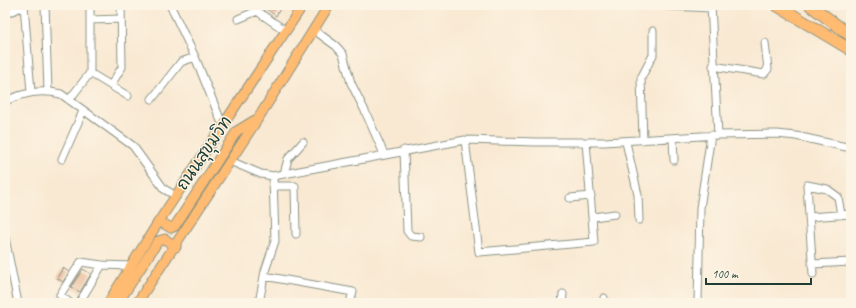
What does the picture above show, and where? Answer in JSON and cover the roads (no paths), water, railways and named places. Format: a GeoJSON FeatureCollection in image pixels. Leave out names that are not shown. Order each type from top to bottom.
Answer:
{"type":"FeatureCollection","features":[{"type":"Feature","properties":{"kind":"highway"},"geometry":{"type":"LineString","coordinates":[[810,5],[851,36]]}},
{"type":"Feature","properties":{"kind":"highway"},"geometry":{"type":"LineString","coordinates":[[778,6],[851,50]]}},
{"type":"Feature","properties":{"kind":"main road","name":"ถนนสุขุมวิท"},"geometry":{"type":"LineString","coordinates":[[108,303],[159,221],[302,5]]}},
{"type":"Feature","properties":{"kind":"main road","name":"ถนนสุขุมวิท"},"geometry":{"type":"LineString","coordinates":[[140,302],[329,5]]}},
{"type":"Feature","properties":{"kind":"main road"},"geometry":{"type":"LineString","coordinates":[[804,5],[823,16]]}},
{"type":"Feature","properties":{"kind":"main road"},"geometry":{"type":"LineString","coordinates":[[159,221],[167,227],[171,228],[175,226],[237,132],[259,117]]}},
{"type":"Feature","properties":{"kind":"main road"},"geometry":{"type":"LineString","coordinates":[[118,303],[158,241],[165,239],[176,247]]}},
{"type":"Feature","properties":{"kind":"street"},"geometry":{"type":"LineString","coordinates":[[5,14],[24,5],[31,92]]}},
{"type":"Feature","properties":{"kind":"street"},"geometry":{"type":"LineString","coordinates":[[45,5],[48,91]]}},
{"type":"Feature","properties":{"kind":"street"},"geometry":{"type":"LineString","coordinates":[[69,100],[90,73],[90,20],[92,5]]}},
{"type":"Feature","properties":{"kind":"street"},"geometry":{"type":"LineString","coordinates":[[111,86],[122,67],[121,5]]}},
{"type":"Feature","properties":{"kind":"street"},"geometry":{"type":"LineString","coordinates":[[170,5],[195,57],[223,126]]}},
{"type":"Feature","properties":{"kind":"street"},"geometry":{"type":"LineString","coordinates":[[653,5],[711,6],[715,135],[700,208],[698,303]]}},
{"type":"Feature","properties":{"kind":"street"},"geometry":{"type":"LineString","coordinates":[[238,19],[257,11],[286,31]]}},
{"type":"Feature","properties":{"kind":"street"},"geometry":{"type":"LineString","coordinates":[[90,20],[122,19]]}},
{"type":"Feature","properties":{"kind":"street"},"geometry":{"type":"LineString","coordinates":[[314,30],[336,46],[342,54],[350,83],[365,110],[384,154]]}},
{"type":"Feature","properties":{"kind":"street"},"geometry":{"type":"LineString","coordinates":[[643,140],[641,78],[643,71],[653,55],[653,31]]}},
{"type":"Feature","properties":{"kind":"street"},"geometry":{"type":"LineString","coordinates":[[713,66],[764,74],[768,69],[765,43]]}},
{"type":"Feature","properties":{"kind":"street"},"geometry":{"type":"LineString","coordinates":[[152,100],[181,62],[195,57]]}},
{"type":"Feature","properties":{"kind":"street"},"geometry":{"type":"LineString","coordinates":[[90,73],[128,96]]}},
{"type":"Feature","properties":{"kind":"street"},"geometry":{"type":"LineString","coordinates":[[5,101],[31,92],[48,91],[61,94],[133,146],[164,189],[176,196]]}},
{"type":"Feature","properties":{"kind":"street"},"geometry":{"type":"LineString","coordinates":[[62,159],[83,110]]}},
{"type":"Feature","properties":{"kind":"street"},"geometry":{"type":"LineString","coordinates":[[230,161],[260,174],[273,176],[404,150],[465,140],[626,142],[715,135],[777,134],[796,136],[851,148]]}},
{"type":"Feature","properties":{"kind":"street"},"geometry":{"type":"LineString","coordinates":[[673,139],[674,160]]}},
{"type":"Feature","properties":{"kind":"street"},"geometry":{"type":"LineString","coordinates":[[465,140],[469,163],[477,247],[479,252],[594,242],[586,142]]}},
{"type":"Feature","properties":{"kind":"street"},"geometry":{"type":"LineString","coordinates":[[284,174],[288,159],[303,142]]}},
{"type":"Feature","properties":{"kind":"street"},"geometry":{"type":"LineString","coordinates":[[626,142],[638,195],[639,220]]}},
{"type":"Feature","properties":{"kind":"street"},"geometry":{"type":"LineString","coordinates":[[404,150],[407,231],[411,236],[421,238]]}},
{"type":"Feature","properties":{"kind":"street"},"geometry":{"type":"LineString","coordinates":[[259,303],[264,276],[275,241],[273,176]]}},
{"type":"Feature","properties":{"kind":"street"},"geometry":{"type":"LineString","coordinates":[[813,274],[807,185],[827,189],[838,197],[841,215]]}},
{"type":"Feature","properties":{"kind":"street"},"geometry":{"type":"LineString","coordinates":[[273,186],[295,186],[296,234]]}},
{"type":"Feature","properties":{"kind":"street"},"geometry":{"type":"LineString","coordinates":[[570,198],[591,196]]}},
{"type":"Feature","properties":{"kind":"street"},"geometry":{"type":"LineString","coordinates":[[593,216],[615,214]]}},
{"type":"Feature","properties":{"kind":"street"},"geometry":{"type":"LineString","coordinates":[[809,217],[851,214]]}},
{"type":"Feature","properties":{"kind":"street"},"geometry":{"type":"LineString","coordinates":[[5,238],[18,303]]}},
{"type":"Feature","properties":{"kind":"street"},"geometry":{"type":"LineString","coordinates":[[70,303],[60,296],[81,262],[102,265],[132,266]]}},
{"type":"Feature","properties":{"kind":"street"},"geometry":{"type":"LineString","coordinates":[[812,264],[851,262]]}},
{"type":"Feature","properties":{"kind":"street"},"geometry":{"type":"LineString","coordinates":[[79,303],[102,265]]}},
{"type":"Feature","properties":{"kind":"street"},"geometry":{"type":"LineString","coordinates":[[264,276],[353,292],[350,303]]}},
{"type":"Feature","properties":{"kind":"street"},"geometry":{"type":"LineString","coordinates":[[562,303],[563,294]]}}]}
